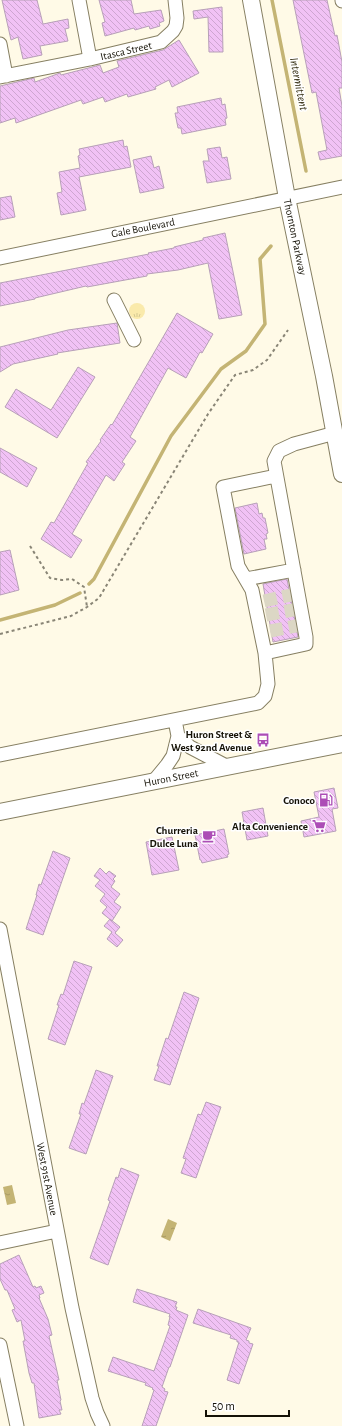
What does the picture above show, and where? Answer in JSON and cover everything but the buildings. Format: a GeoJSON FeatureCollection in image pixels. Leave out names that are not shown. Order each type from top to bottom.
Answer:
{"type":"FeatureCollection","features":[{"type":"Feature","properties":{"kind":"main road","name":"Thornton Parkway"},"geometry":{"type":"LineString","coordinates":[[251,0],[287,198],[324,376],[342,474]]}},
{"type":"Feature","properties":{"kind":"main road","name":"Huron Street"},"geometry":{"type":"LineString","coordinates":[[0,812],[342,744]]}},
{"type":"Feature","properties":{"kind":"street"},"geometry":{"type":"LineString","coordinates":[[78,0],[90,59]]}},
{"type":"Feature","properties":{"kind":"street","name":"Itasca Street"},"geometry":{"type":"LineString","coordinates":[[3,76],[154,45],[166,40],[174,31],[176,26],[177,18],[175,0]]}},
{"type":"Feature","properties":{"kind":"street"},"geometry":{"type":"LineString","coordinates":[[0,44],[3,76]]}},
{"type":"Feature","properties":{"kind":"street","name":"Gale Boulevard"},"geometry":{"type":"LineString","coordinates":[[0,258],[342,187]]}},
{"type":"Feature","properties":{"kind":"street"},"geometry":{"type":"LineString","coordinates":[[114,300],[134,340]]}},
{"type":"Feature","properties":{"kind":"street"},"geometry":{"type":"LineString","coordinates":[[265,653],[306,644],[306,637],[299,608],[294,570],[274,461],[279,451],[294,444],[335,433]]}},
{"type":"Feature","properties":{"kind":"street"},"geometry":{"type":"LineString","coordinates":[[0,755],[258,703],[265,696],[268,684],[265,653],[265,632],[259,601],[238,566],[223,487],[276,476]]}},
{"type":"Feature","properties":{"kind":"street"},"geometry":{"type":"LineString","coordinates":[[246,579],[294,570]]}},
{"type":"Feature","properties":{"kind":"street"},"geometry":{"type":"LineString","coordinates":[[153,782],[173,756],[178,736],[175,720]]}},
{"type":"Feature","properties":{"kind":"street"},"geometry":{"type":"LineString","coordinates":[[178,736],[190,747],[228,767]]}},
{"type":"Feature","properties":{"kind":"street","name":"West 91st Avenue"},"geometry":{"type":"LineString","coordinates":[[0,929],[57,1231],[92,1398],[103,1426]]}},
{"type":"Feature","properties":{"kind":"street"},"geometry":{"type":"LineString","coordinates":[[0,1243],[57,1231]]}},
{"type":"Feature","properties":{"kind":"street"},"geometry":{"type":"LineString","coordinates":[[0,1345],[17,1426]]}},
{"type":"Feature","properties":{"kind":"path"},"geometry":{"type":"LineString","coordinates":[[0,634],[71,616],[88,607],[99,598],[208,414],[235,375],[253,370],[267,360],[288,330]]}},
{"type":"Feature","properties":{"kind":"path"},"geometry":{"type":"LineString","coordinates":[[30,546],[50,578],[62,580],[72,579],[84,587],[88,607]]}},
{"type":"Feature","properties":{"kind":"green space"},"geometry":{"type":"Polygon","coordinates":[[[137,303],[144,308],[145,311],[140,318],[137,319],[130,314],[129,311],[134,304],[137,303]]]}},
{"type":"Feature","properties":{"kind":"water"},"geometry":{"type":"Polygon","coordinates":[[[12,1185],[16,1203],[7,1205],[3,1187],[12,1185]]]}},
{"type":"Feature","properties":{"kind":"water"},"geometry":{"type":"Polygon","coordinates":[[[168,1219],[177,1223],[170,1241],[161,1237],[168,1219]]]}},
{"type":"Feature","properties":{"kind":"waterway","name":"Intermittent"},"geometry":{"type":"LineString","coordinates":[[272,0],[306,171]]}},
{"type":"Feature","properties":{"kind":"waterway"},"geometry":{"type":"LineString","coordinates":[[89,584],[94,579],[171,436],[221,369],[246,351],[265,324],[260,259],[271,246]]}},
{"type":"Feature","properties":{"kind":"waterway"},"geometry":{"type":"LineString","coordinates":[[0,620],[55,605],[80,593]]}},
{"type":"Feature","properties":{"kind":"tunnel"},"geometry":{"type":"LineString","coordinates":[[264,601],[295,594]]}},
{"type":"Feature","properties":{"kind":"tunnel"},"geometry":{"type":"LineString","coordinates":[[266,615],[298,609]]}},
{"type":"Feature","properties":{"kind":"tunnel"},"geometry":{"type":"LineString","coordinates":[[270,631],[301,625]]}},
{"type":"Feature","properties":{"kind":"place","name":"Huron Street & West 92nd Avenue"},"geometry":{"type":"Point","coordinates":[263,740]}},
{"type":"Feature","properties":{"kind":"place","name":"Conoco"},"geometry":{"type":"Point","coordinates":[326,800]}},
{"type":"Feature","properties":{"kind":"place","name":"Alta Convenience"},"geometry":{"type":"Point","coordinates":[319,826]}},
{"type":"Feature","properties":{"kind":"place","name":"Churreria Dulce Luna"},"geometry":{"type":"Point","coordinates":[209,836]}}]}
